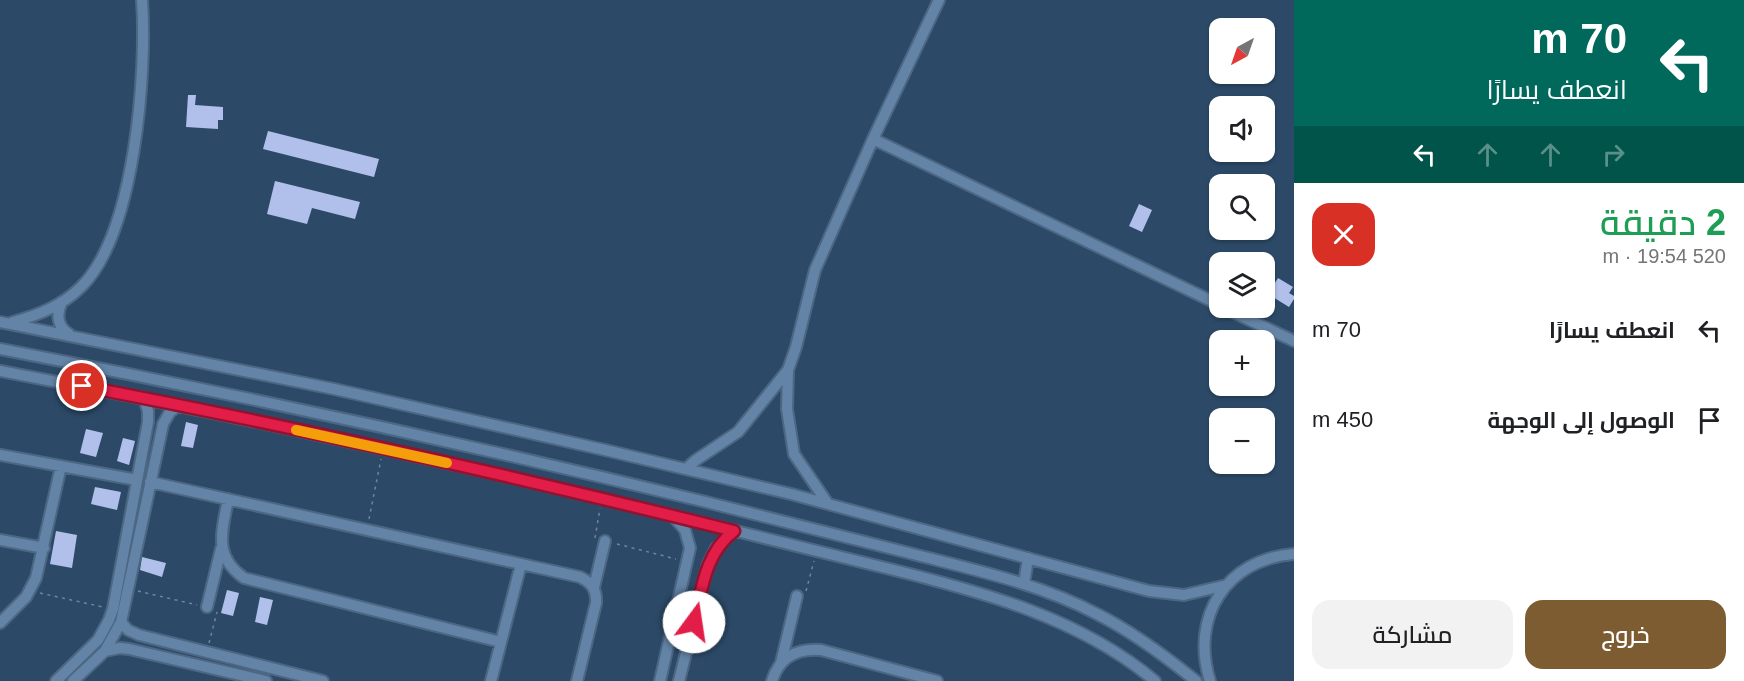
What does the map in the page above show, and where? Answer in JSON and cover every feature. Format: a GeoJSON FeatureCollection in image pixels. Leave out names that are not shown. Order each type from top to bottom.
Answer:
{"type":"FeatureCollection","features":[{"type":"Feature","properties":{"kind":"street"},"geometry":{"type":"LineString","coordinates":[[5,322],[36,315],[61,304],[82,286],[99,264],[111,239],[130,167],[139,114],[143,50],[142,0]]}},
{"type":"Feature","properties":{"kind":"street"},"geometry":{"type":"LineString","coordinates":[[828,504],[794,454],[787,409],[788,370],[815,270],[873,139],[939,0]]}},
{"type":"Feature","properties":{"kind":"street"},"geometry":{"type":"LineString","coordinates":[[873,139],[1209,300]]}},
{"type":"Feature","properties":{"kind":"street"},"geometry":{"type":"LineString","coordinates":[[61,304],[58,319],[65,332],[72,336]]}},
{"type":"Feature","properties":{"kind":"street"},"geometry":{"type":"LineString","coordinates":[[1245,318],[1294,341]]}},
{"type":"Feature","properties":{"kind":"street"},"geometry":{"type":"LineString","coordinates":[[5,322],[334,389],[686,469],[828,504],[1166,594],[1201,592],[1227,585]]}},
{"type":"Feature","properties":{"kind":"street"},"geometry":{"type":"LineString","coordinates":[[0,349],[330,415],[612,479],[1024,584],[1096,613],[1133,634],[1196,681]]}},
{"type":"Feature","properties":{"kind":"street"},"geometry":{"type":"LineString","coordinates":[[686,469],[738,432],[788,370]]}},
{"type":"Feature","properties":{"kind":"street"},"geometry":{"type":"LineString","coordinates":[[0,371],[179,405],[603,498],[952,585],[1011,603],[1063,624],[1108,648],[1148,680]]}},
{"type":"Feature","properties":{"kind":"street"},"geometry":{"type":"LineString","coordinates":[[74,681],[105,651],[121,622],[123,587],[137,480],[147,430],[148,411],[144,398]]}},
{"type":"Feature","properties":{"kind":"street"},"geometry":{"type":"LineString","coordinates":[[56,681],[98,640],[123,587],[164,420],[179,405]]}},
{"type":"Feature","properties":{"kind":"street"},"geometry":{"type":"LineString","coordinates":[[147,430],[160,433]]}},
{"type":"Feature","properties":{"kind":"street"},"geometry":{"type":"LineString","coordinates":[[0,455],[137,480]]}},
{"type":"Feature","properties":{"kind":"street"},"geometry":{"type":"LineString","coordinates":[[0,623],[21,603],[39,572],[62,466]]}},
{"type":"Feature","properties":{"kind":"street"},"geometry":{"type":"LineString","coordinates":[[150,482],[588,580],[594,587],[596,603],[577,681]]}},
{"type":"Feature","properties":{"kind":"street"},"geometry":{"type":"LineString","coordinates":[[207,607],[221,548],[221,535],[228,499]]}},
{"type":"Feature","properties":{"kind":"street"},"geometry":{"type":"LineString","coordinates":[[660,681],[689,562],[689,539],[680,522],[673,516]]}},
{"type":"Feature","properties":{"kind":"street"},"geometry":{"type":"LineString","coordinates":[[679,681],[708,564],[716,548],[734,531]]}},
{"type":"Feature","properties":{"kind":"street"},"geometry":{"type":"LineString","coordinates":[[0,540],[44,548]]}},
{"type":"Feature","properties":{"kind":"street"},"geometry":{"type":"LineString","coordinates":[[594,587],[605,541]]}},
{"type":"Feature","properties":{"kind":"street"},"geometry":{"type":"LineString","coordinates":[[868,564],[874,544]]}},
{"type":"Feature","properties":{"kind":"street"},"geometry":{"type":"LineString","coordinates":[[221,548],[233,571],[243,579],[501,642]]}},
{"type":"Feature","properties":{"kind":"street"},"geometry":{"type":"LineString","coordinates":[[1210,681],[1204,656],[1205,631],[1213,607],[1227,585],[1257,563],[1281,555],[1294,554]]}},
{"type":"Feature","properties":{"kind":"street"},"geometry":{"type":"LineString","coordinates":[[1024,584],[1028,558]]}},
{"type":"Feature","properties":{"kind":"street"},"geometry":{"type":"LineString","coordinates":[[491,681],[521,564]]}},
{"type":"Feature","properties":{"kind":"street"},"geometry":{"type":"LineString","coordinates":[[772,681],[780,663],[797,596]]}},
{"type":"Feature","properties":{"kind":"street"},"geometry":{"type":"LineString","coordinates":[[121,622],[135,634],[323,681]]}},
{"type":"Feature","properties":{"kind":"street"},"geometry":{"type":"LineString","coordinates":[[105,651],[129,649],[244,678],[266,681]]}},
{"type":"Feature","properties":{"kind":"street"},"geometry":{"type":"LineString","coordinates":[[780,663],[799,651],[822,650],[937,681]]}},
{"type":"Feature","properties":{"kind":"path"},"geometry":{"type":"LineString","coordinates":[[367,530],[383,449]]}},
{"type":"Feature","properties":{"kind":"path"},"geometry":{"type":"LineString","coordinates":[[603,498],[594,537],[689,562]]}},
{"type":"Feature","properties":{"kind":"path"},"geometry":{"type":"LineString","coordinates":[[797,596],[807,589],[816,551]]}},
{"type":"Feature","properties":{"kind":"path"},"geometry":{"type":"LineString","coordinates":[[123,587],[215,609],[217,612],[207,652]]}},
{"type":"Feature","properties":{"kind":"path"},"geometry":{"type":"LineString","coordinates":[[30,591],[113,609]]}},
{"type":"Feature","properties":{"kind":"building"},"geometry":{"type":"Polygon","coordinates":[[[188,95],[196,95],[195,105],[223,107],[223,120],[218,120],[218,129],[186,127],[188,95]]]}},
{"type":"Feature","properties":{"kind":"building"},"geometry":{"type":"Polygon","coordinates":[[[268,131],[379,159],[374,177],[263,149],[268,131]]]}},
{"type":"Feature","properties":{"kind":"building"},"geometry":{"type":"Polygon","coordinates":[[[275,181],[360,202],[355,219],[312,208],[307,224],[267,214],[275,181]]]}},
{"type":"Feature","properties":{"kind":"building"},"geometry":{"type":"Polygon","coordinates":[[[1139,204],[1152,210],[1142,232],[1129,226],[1139,204]]]}},
{"type":"Feature","properties":{"kind":"building"},"geometry":{"type":"Polygon","coordinates":[[[1278,278],[1293,287],[1289,293],[1294,296],[1294,299],[1289,307],[1275,298],[1275,283],[1278,278]]]}},
{"type":"Feature","properties":{"kind":"building"},"geometry":{"type":"Polygon","coordinates":[[[186,422],[198,425],[193,448],[181,446],[186,422]]]}},
{"type":"Feature","properties":{"kind":"building"},"geometry":{"type":"Polygon","coordinates":[[[86,429],[103,433],[96,457],[80,453],[86,429]]]}},
{"type":"Feature","properties":{"kind":"building"},"geometry":{"type":"Polygon","coordinates":[[[123,438],[135,441],[129,465],[117,461],[123,438]]]}},
{"type":"Feature","properties":{"kind":"building"},"geometry":{"type":"Polygon","coordinates":[[[95,487],[121,492],[117,510],[91,504],[95,487]]]}},
{"type":"Feature","properties":{"kind":"building"},"geometry":{"type":"Polygon","coordinates":[[[56,531],[77,535],[72,568],[50,564],[56,531]]]}},
{"type":"Feature","properties":{"kind":"building"},"geometry":{"type":"Polygon","coordinates":[[[142,557],[166,563],[162,577],[140,570],[142,557]]]}},
{"type":"Feature","properties":{"kind":"building"},"geometry":{"type":"Polygon","coordinates":[[[227,590],[239,593],[233,616],[221,613],[227,590]]]}},
{"type":"Feature","properties":{"kind":"building"},"geometry":{"type":"Polygon","coordinates":[[[260,597],[273,600],[267,625],[255,622],[260,597]]]}},
{"type":"Feature","properties":{"kind":"slow traffic"},"geometry":{"type":"LineString","coordinates":[[296,430],[447,463]]}},
{"type":"Feature","properties":{"kind":"route"},"geometry":{"type":"LineString","coordinates":[[82,386],[383,449],[603,498],[734,531],[716,548],[708,564],[694,622]]}}]}
